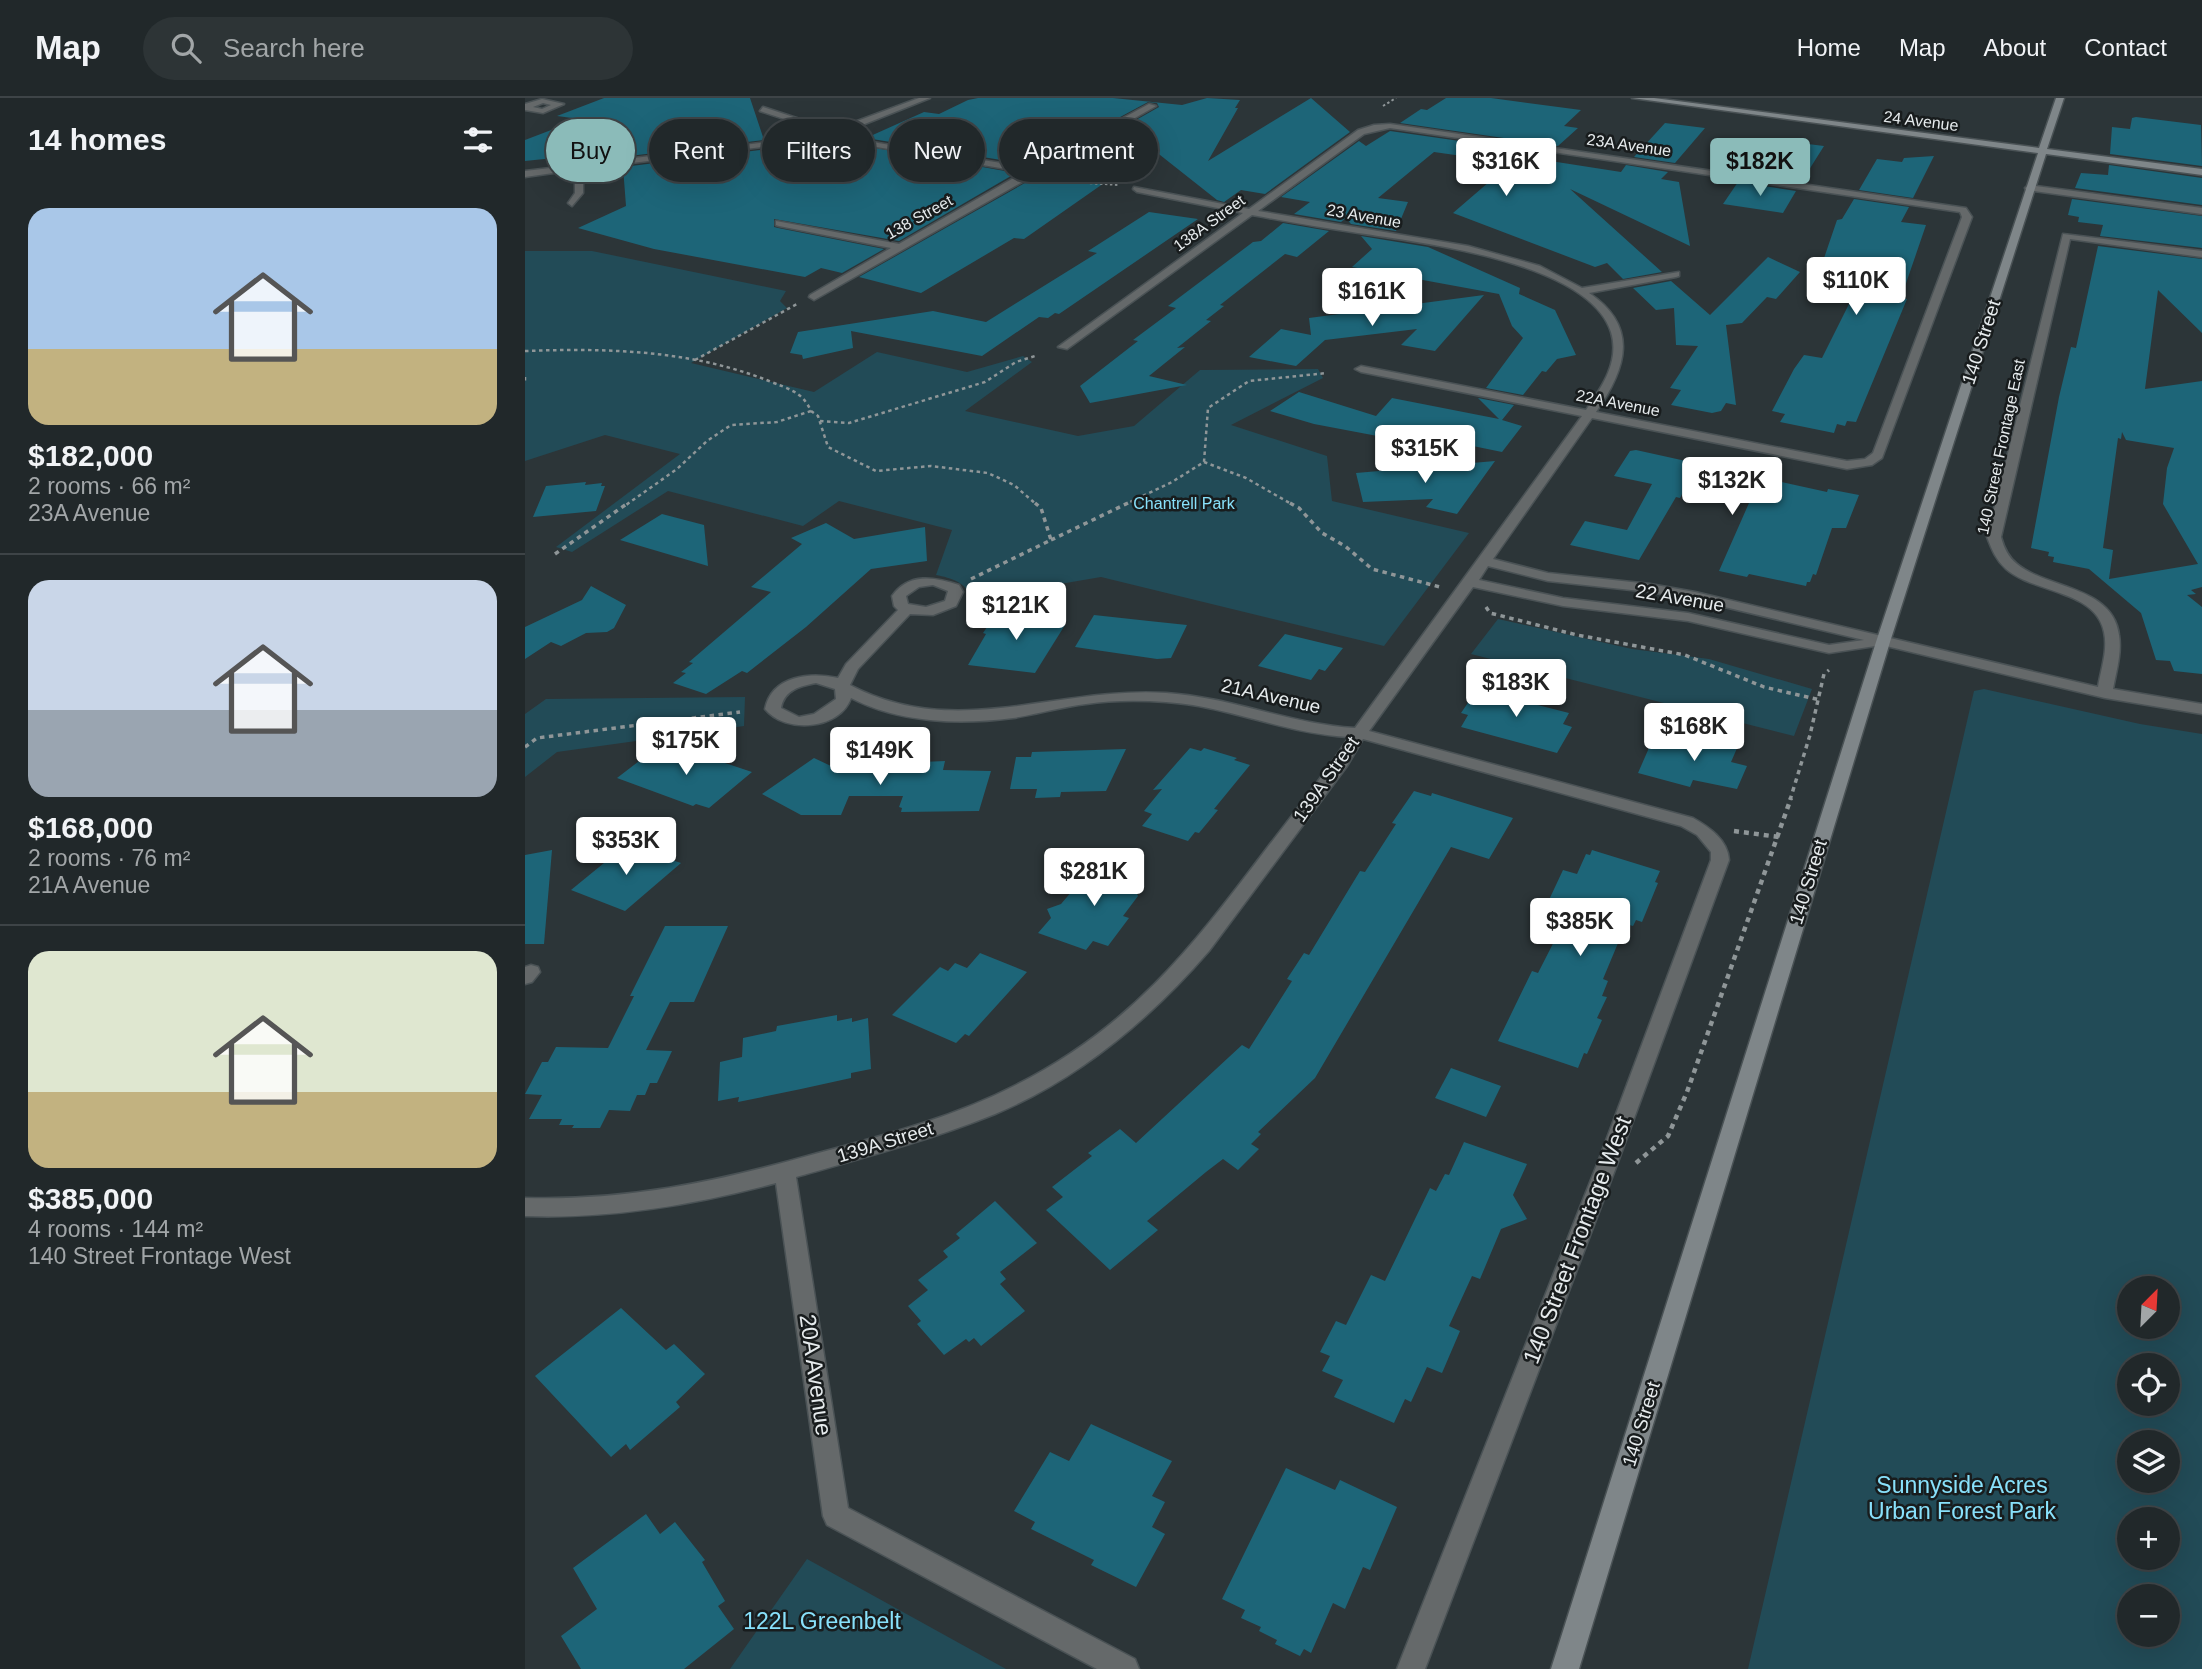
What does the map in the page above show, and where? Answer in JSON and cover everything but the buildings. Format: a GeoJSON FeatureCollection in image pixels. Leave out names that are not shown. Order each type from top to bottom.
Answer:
{"type":"FeatureCollection","features":[{"type":"Feature","properties":{"kind":"main road","name":"24 Avenue"},"geometry":{"type":"LineString","coordinates":[[1636,98],[2202,172]]}},
{"type":"Feature","properties":{"kind":"main road","name":"140 Street"},"geometry":{"type":"LineString","coordinates":[[1565,1669],[1883,642],[2060,98]]}},
{"type":"Feature","properties":{"kind":"street"},"geometry":{"type":"LineString","coordinates":[[525,108],[532,111],[549,110],[560,105],[555,102],[565,98]]}},
{"type":"Feature","properties":{"kind":"street"},"geometry":{"type":"LineString","coordinates":[[875,120],[926,98]]}},
{"type":"Feature","properties":{"kind":"street","name":"138 Street"},"geometry":{"type":"LineString","coordinates":[[1128,119],[1152,106]]}},
{"type":"Feature","properties":{"kind":"street"},"geometry":{"type":"LineString","coordinates":[[762,109],[792,119]]}},
{"type":"Feature","properties":{"kind":"street","name":"23A Avenue"},"geometry":{"type":"LineString","coordinates":[[1374,127],[1403,128],[1963,210],[1967,217],[1878,455],[1868,462]]}},
{"type":"Feature","properties":{"kind":"street","name":"138A Street"},"geometry":{"type":"LineString","coordinates":[[1063,347],[1361,132],[1374,127]]}},
{"type":"Feature","properties":{"kind":"street"},"geometry":{"type":"LineString","coordinates":[[635,160],[762,145]]}},
{"type":"Feature","properties":{"kind":"street"},"geometry":{"type":"LineString","coordinates":[[875,145],[999,165]]}},
{"type":"Feature","properties":{"kind":"street"},"geometry":{"type":"LineString","coordinates":[[525,174],[546,171]]}},
{"type":"Feature","properties":{"kind":"street"},"geometry":{"type":"LineString","coordinates":[[572,203],[579,193],[579,182]]}},
{"type":"Feature","properties":{"kind":"street","name":"138 Street"},"geometry":{"type":"LineString","coordinates":[[814,297],[1013,182]]}},
{"type":"Feature","properties":{"kind":"street"},"geometry":{"type":"LineString","coordinates":[[2029,188],[2202,211]]}},
{"type":"Feature","properties":{"kind":"street","name":"23 Avenue"},"geometry":{"type":"LineString","coordinates":[[1137,189],[1250,212],[1479,252],[1527,265],[1581,291]]}},
{"type":"Feature","properties":{"kind":"street"},"geometry":{"type":"LineString","coordinates":[[779,223],[899,247]]}},
{"type":"Feature","properties":{"kind":"street","name":"140 Street Frontage East"},"geometry":{"type":"LineString","coordinates":[[2105,693],[2112,638],[2109,623],[2096,608],[2076,595],[2025,575],[2007,563],[1996,550],[1994,537],[2066,236],[2202,254]]}},
{"type":"Feature","properties":{"kind":"street"},"geometry":{"type":"LineString","coordinates":[[1581,291],[1676,274]]}},
{"type":"Feature","properties":{"kind":"street","name":"139A Street"},"geometry":{"type":"LineString","coordinates":[[785,1172],[956,1121],[1061,1070],[1123,1026],[1181,974],[1341,762],[1613,378],[1620,355],[1619,341],[1607,315],[1581,291]]}},
{"type":"Feature","properties":{"kind":"street","name":"22A Avenue"},"geometry":{"type":"LineString","coordinates":[[1361,369],[1847,465],[1868,462]]}},
{"type":"Feature","properties":{"kind":"street","name":"22 Avenue"},"geometry":{"type":"LineString","coordinates":[[1485,561],[1548,577],[1650,588],[1695,596],[2105,693],[2202,709]]}},
{"type":"Feature","properties":{"kind":"street","name":"22 Avenue"},"geometry":{"type":"LineString","coordinates":[[1470,582],[1563,601],[1688,617],[1829,649],[1883,642]]}},
{"type":"Feature","properties":{"kind":"street"},"geometry":{"type":"LineString","coordinates":[[1688,617],[1695,596]]}},
{"type":"Feature","properties":{"kind":"street","name":"21A Avenue"},"geometry":{"type":"LineString","coordinates":[[907,609],[851,667],[842,687],[866,701],[930,715],[1010,713],[1094,698],[1137,695],[1180,698],[1316,729],[1359,733],[1687,822]]}},
{"type":"Feature","properties":{"kind":"street","name":"140 Street Frontage West"},"geometry":{"type":"LineString","coordinates":[[1411,1669],[1608,1163],[1720,860],[1720,851],[1715,842],[1687,822]]}},
{"type":"Feature","properties":{"kind":"street"},"geometry":{"type":"LineString","coordinates":[[525,1207],[597,1208],[656,1202],[724,1189],[785,1172]]}},
{"type":"Feature","properties":{"kind":"street","name":"20A Avenue"},"geometry":{"type":"LineString","coordinates":[[785,1172],[836,1516],[1125,1669]]}},
{"type":"Feature","properties":{"kind":"path"},"geometry":{"type":"LineString","coordinates":[[1100,182],[1137,189]]}},
{"type":"Feature","properties":{"kind":"path"},"geometry":{"type":"LineString","coordinates":[[695,360],[787,308],[814,297]]}},
{"type":"Feature","properties":{"kind":"path"},"geometry":{"type":"LineString","coordinates":[[525,351],[585,349],[695,360],[756,374],[803,395],[820,421],[828,447],[876,471],[942,467],[988,473],[1014,485],[1041,508],[1051,540]]}},
{"type":"Feature","properties":{"kind":"path"},"geometry":{"type":"LineString","coordinates":[[820,421],[849,423],[985,382],[1016,362],[1035,356]]}},
{"type":"Feature","properties":{"kind":"path"},"geometry":{"type":"LineString","coordinates":[[1204,462],[1208,408],[1249,381],[1327,373]]}},
{"type":"Feature","properties":{"kind":"path"},"geometry":{"type":"LineString","coordinates":[[525,377],[525,383]]}},
{"type":"Feature","properties":{"kind":"path"},"geometry":{"type":"LineString","coordinates":[[555,554],[677,469],[731,425],[777,422],[811,411]]}},
{"type":"Feature","properties":{"kind":"path"},"geometry":{"type":"LineString","coordinates":[[969,580],[1172,482],[1204,462]]}},
{"type":"Feature","properties":{"kind":"path"},"geometry":{"type":"LineString","coordinates":[[1204,462],[1246,478],[1299,508],[1322,533],[1345,546],[1372,569],[1447,589]]}},
{"type":"Feature","properties":{"kind":"path"},"geometry":{"type":"LineString","coordinates":[[1479,598],[1490,613],[1577,635],[1685,655],[1764,687],[1820,700]]}},
{"type":"Feature","properties":{"kind":"path"},"geometry":{"type":"LineString","coordinates":[[1628,1169],[1668,1136],[1687,1092],[1779,837],[1820,700],[1824,674],[1837,662]]}},
{"type":"Feature","properties":{"kind":"path"},"geometry":{"type":"LineString","coordinates":[[525,747],[537,738],[740,712]]}},
{"type":"Feature","properties":{"kind":"path"},"geometry":{"type":"LineString","coordinates":[[1728,832],[1779,837]]}},
{"type":"Feature","properties":{"kind":"green space","name":"Chantrell Park"},"geometry":{"type":"Polygon","coordinates":[[[525,251],[592,251],[786,291],[780,301],[787,308],[691,363],[814,392],[877,352],[967,372],[1023,356],[1032,362],[965,411],[1078,436],[1134,426],[1200,370],[1318,369],[1323,378],[1231,425],[1327,456],[1332,501],[1469,533],[1384,646],[1101,577],[971,599],[962,585],[953,579],[936,575],[952,530],[839,501],[803,526],[668,491],[572,552],[556,547],[680,454],[605,435],[525,461],[525,251]]]}},
{"type":"Feature","properties":{"kind":"green space"},"geometry":{"type":"Polygon","coordinates":[[[1498,619],[1632,649],[1709,659],[1812,689],[1794,736],[1471,654],[1498,619]]]}},
{"type":"Feature","properties":{"kind":"green space","name":"Sunnyside Acres Urban Forest Park"},"geometry":{"type":"Polygon","coordinates":[[[1984,689],[2140,724],[2202,734],[2202,1669],[1748,1669],[1974,691],[1984,689]]]}},
{"type":"Feature","properties":{"kind":"green space"},"geometry":{"type":"Polygon","coordinates":[[[745,697],[744,726],[557,752],[525,777],[525,714],[546,699],[745,697]]]}},
{"type":"Feature","properties":{"kind":"green space","name":"122L Greenbelt"},"geometry":{"type":"Polygon","coordinates":[[[807,1559],[1006,1669],[730,1669],[807,1559]]]}}]}
